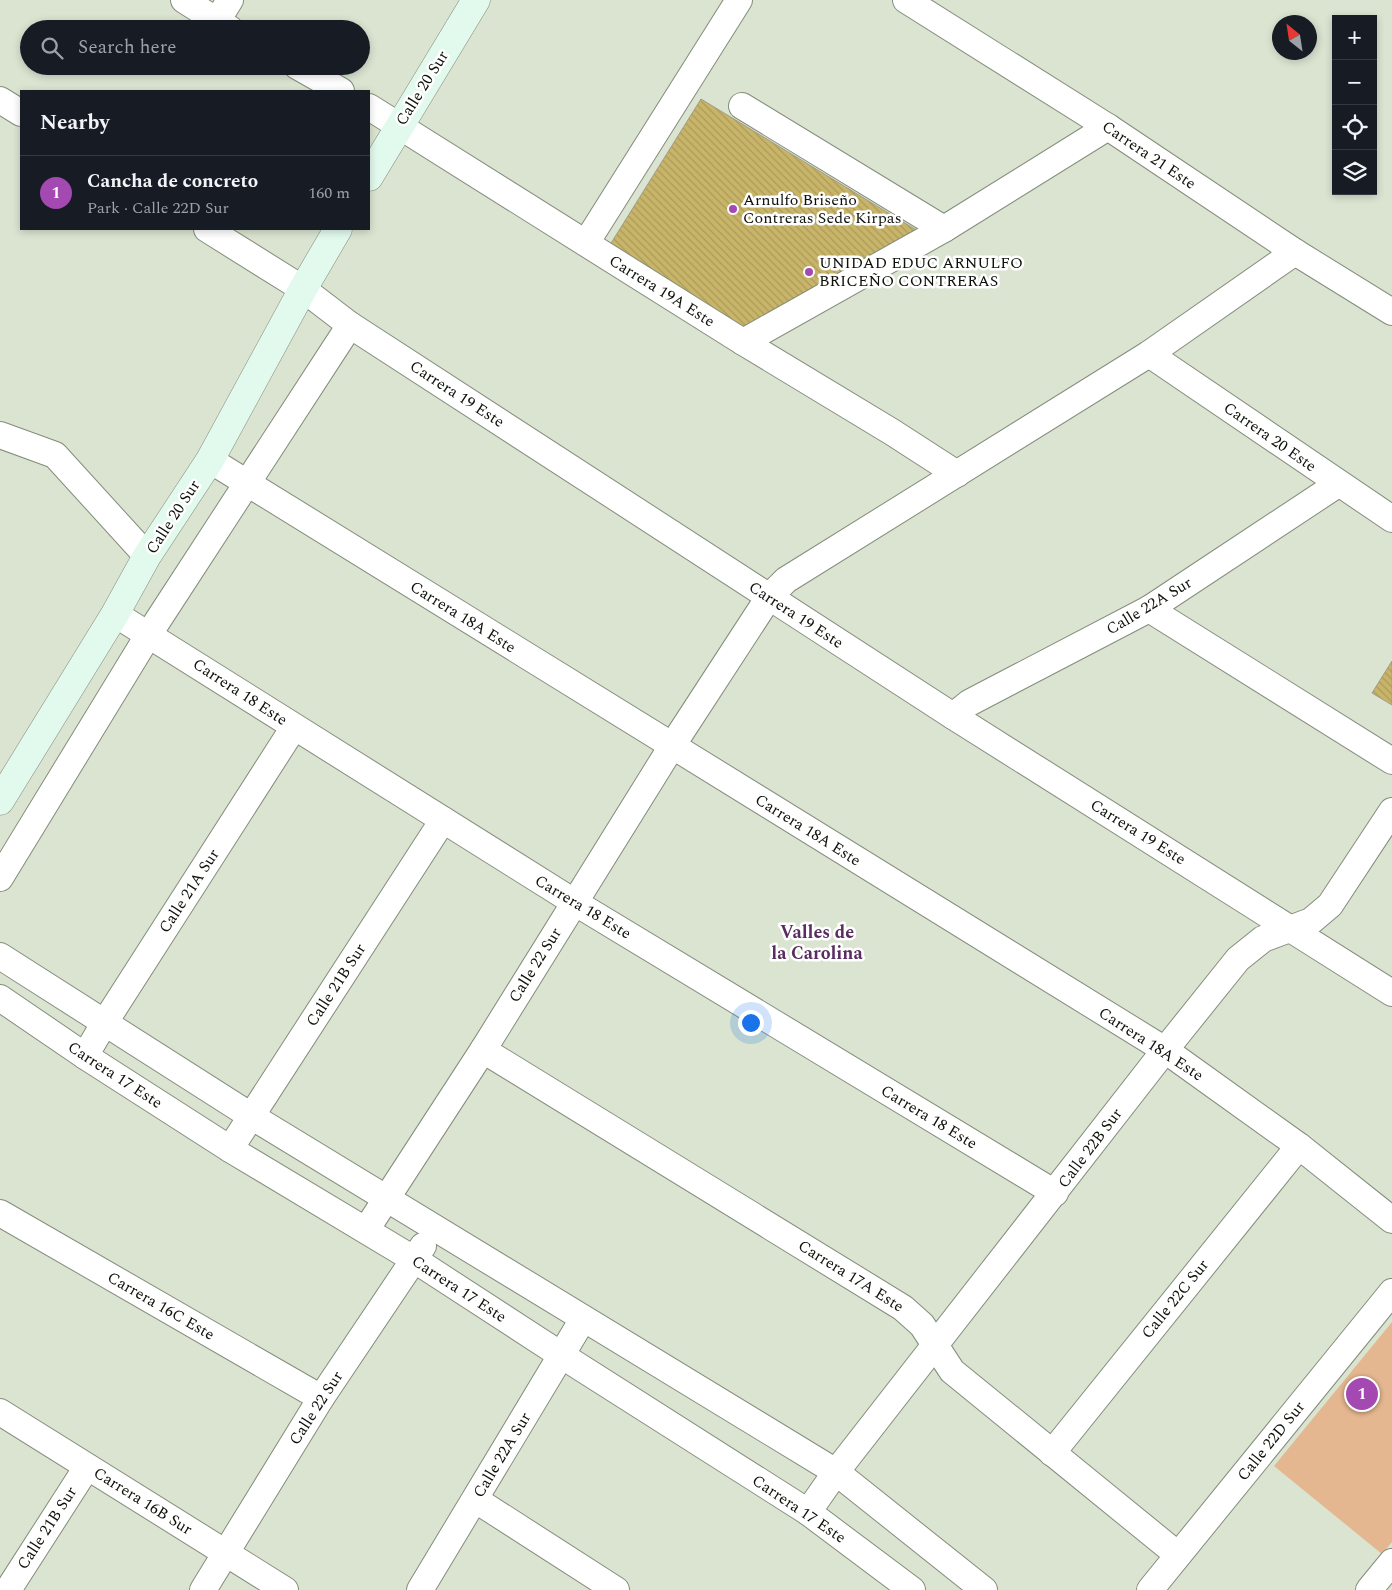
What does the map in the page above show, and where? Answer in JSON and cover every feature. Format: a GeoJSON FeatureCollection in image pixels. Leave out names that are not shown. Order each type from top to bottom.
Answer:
{"type":"FeatureCollection","features":[{"type":"Feature","properties":{"kind":"street"},"geometry":{"type":"LineString","coordinates":[[184,0],[226,17]]}},
{"type":"Feature","properties":{"kind":"street","name":"Calle 20 Sur"},"geometry":{"type":"LineString","coordinates":[[370,175],[476,0]]}},
{"type":"Feature","properties":{"kind":"street"},"geometry":{"type":"LineString","coordinates":[[586,243],[739,0]]}},
{"type":"Feature","properties":{"kind":"street","name":"Carrera 21 Este"},"geometry":{"type":"LineString","coordinates":[[906,0],[1108,127],[1295,252],[1392,312]]}},
{"type":"Feature","properties":{"kind":"street"},"geometry":{"type":"LineString","coordinates":[[313,75],[339,90]]}},
{"type":"Feature","properties":{"kind":"street"},"geometry":{"type":"LineString","coordinates":[[0,100],[20,112]]}},
{"type":"Feature","properties":{"kind":"street"},"geometry":{"type":"LineString","coordinates":[[742,106],[944,229]]}},
{"type":"Feature","properties":{"kind":"street","name":"Carrera 19A Este"},"geometry":{"type":"LineString","coordinates":[[370,108],[400,124],[742,342],[892,432],[957,474]]}},
{"type":"Feature","properties":{"kind":"street"},"geometry":{"type":"LineString","coordinates":[[742,342],[944,229],[1108,127]]}},
{"type":"Feature","properties":{"kind":"street","name":"Carrera 19 Este"},"geometry":{"type":"LineString","coordinates":[[208,230],[303,289],[350,324],[769,598],[1392,993]]}},
{"type":"Feature","properties":{"kind":"street","name":"Calle 20 Sur"},"geometry":{"type":"LineString","coordinates":[[0,802],[115,614],[147,556],[210,460],[303,289],[337,230]]}},
{"type":"Feature","properties":{"kind":"street","name":"Calle 22 Sur"},"geometry":{"type":"LineString","coordinates":[[366,1230],[483,1050],[672,746],[769,598],[786,580],[1149,354],[1295,252]]}},
{"type":"Feature","properties":{"kind":"street"},"geometry":{"type":"LineString","coordinates":[[0,878],[148,634],[350,324]]}},
{"type":"Feature","properties":{"kind":"street","name":"Carrera 20 Este"},"geometry":{"type":"LineString","coordinates":[[1149,354],[1392,519]]}},
{"type":"Feature","properties":{"kind":"street"},"geometry":{"type":"LineString","coordinates":[[0,435],[55,455],[147,556]]}},
{"type":"Feature","properties":{"kind":"street","name":"Carrera 18A Este"},"geometry":{"type":"LineString","coordinates":[[210,460],[1165,1050],[1298,1146],[1392,1220]]}},
{"type":"Feature","properties":{"kind":"street","name":"Calle 22A Sur"},"geometry":{"type":"LineString","coordinates":[[953,716],[969,704],[1149,609],[1338,484]]}},
{"type":"Feature","properties":{"kind":"street"},"geometry":{"type":"LineString","coordinates":[[1149,609],[1392,761]]}},
{"type":"Feature","properties":{"kind":"street","name":"Carrera 18 Este"},"geometry":{"type":"LineString","coordinates":[[115,614],[574,902],[1056,1193]]}},
{"type":"Feature","properties":{"kind":"street","name":"Calle 21A Sur"},"geometry":{"type":"LineString","coordinates":[[85,1056],[294,726]]}},
{"type":"Feature","properties":{"kind":"street","name":"Calle 22B Sur"},"geometry":{"type":"LineString","coordinates":[[808,1512],[836,1472],[1238,959],[1263,939],[1311,921],[1330,906],[1392,811]]}},
{"type":"Feature","properties":{"kind":"street","name":"Calle 21B Sur"},"geometry":{"type":"LineString","coordinates":[[230,1149],[443,820]]}},
{"type":"Feature","properties":{"kind":"street"},"geometry":{"type":"LineString","coordinates":[[0,956],[251,1116],[434,1229],[836,1472],[984,1590]]}},
{"type":"Feature","properties":{"kind":"street","name":"Carrera 17 Este"},"geometry":{"type":"LineString","coordinates":[[0,998],[85,1056],[230,1149],[415,1260],[808,1512],[909,1589]]}},
{"type":"Feature","properties":{"kind":"street","name":"Carrera 17A Este"},"geometry":{"type":"LineString","coordinates":[[483,1050],[903,1308],[922,1325],[952,1371],[1178,1555]]}},
{"type":"Feature","properties":{"kind":"street","name":"Calle 22C Sur"},"geometry":{"type":"LineString","coordinates":[[1052,1452],[1298,1146]]}},
{"type":"Feature","properties":{"kind":"street","name":"Carrera 16C Este"},"geometry":{"type":"LineString","coordinates":[[0,1213],[321,1398]]}},
{"type":"Feature","properties":{"kind":"street","name":"Calle 22 Sur"},"geometry":{"type":"LineString","coordinates":[[202,1590],[321,1398],[434,1229]]}},
{"type":"Feature","properties":{"kind":"street","name":"Calle 22D Sur"},"geometry":{"type":"LineString","coordinates":[[1150,1590],[1392,1292]]}},
{"type":"Feature","properties":{"kind":"street","name":"Calle 22A Sur"},"geometry":{"type":"LineString","coordinates":[[420,1590],[476,1500],[583,1319]]}},
{"type":"Feature","properties":{"kind":"street","name":"Carrera 16B Sur"},"geometry":{"type":"LineString","coordinates":[[0,1412],[285,1590]]}},
{"type":"Feature","properties":{"kind":"street","name":"Calle 21B Sur"},"geometry":{"type":"LineString","coordinates":[[8,1590],[87,1466]]}},
{"type":"Feature","properties":{"kind":"street"},"geometry":{"type":"LineString","coordinates":[[476,1500],[614,1589]]}},
{"type":"Feature","properties":{"kind":"street"},"geometry":{"type":"LineString","coordinates":[[1369,1590],[1392,1562]]}},
{"type":"Feature","properties":{"kind":"shaded area"},"geometry":{"type":"Polygon","coordinates":[[[1392,1322],[1392,1542],[1382,1554],[1274,1466],[1392,1322]]]}},
{"type":"Feature","properties":{"kind":"building"},"geometry":{"type":"Polygon","coordinates":[[[701,99],[918,231],[745,329],[608,248],[701,99]]]}},
{"type":"Feature","properties":{"kind":"building"},"geometry":{"type":"Polygon","coordinates":[[[1392,661],[1392,705],[1372,693],[1392,661]]]}},
{"type":"Feature","properties":{"kind":"place","name":"Arnulfo Briseño Contreras Sede Kirpas"},"geometry":{"type":"Point","coordinates":[733,209]}},
{"type":"Feature","properties":{"kind":"place","name":"UNIDAD EDUC ARNULFO BRICEÑO CONTRERAS"},"geometry":{"type":"Point","coordinates":[809,272]}},
{"type":"Feature","properties":{"kind":"place","name":"Cancha de concreto"},"geometry":{"type":"Point","coordinates":[1362,1394]}},
{"type":"Feature","properties":{"kind":"district","name":"Valles de la Carolina"},"geometry":{"type":"Point","coordinates":[817,942]}}]}
